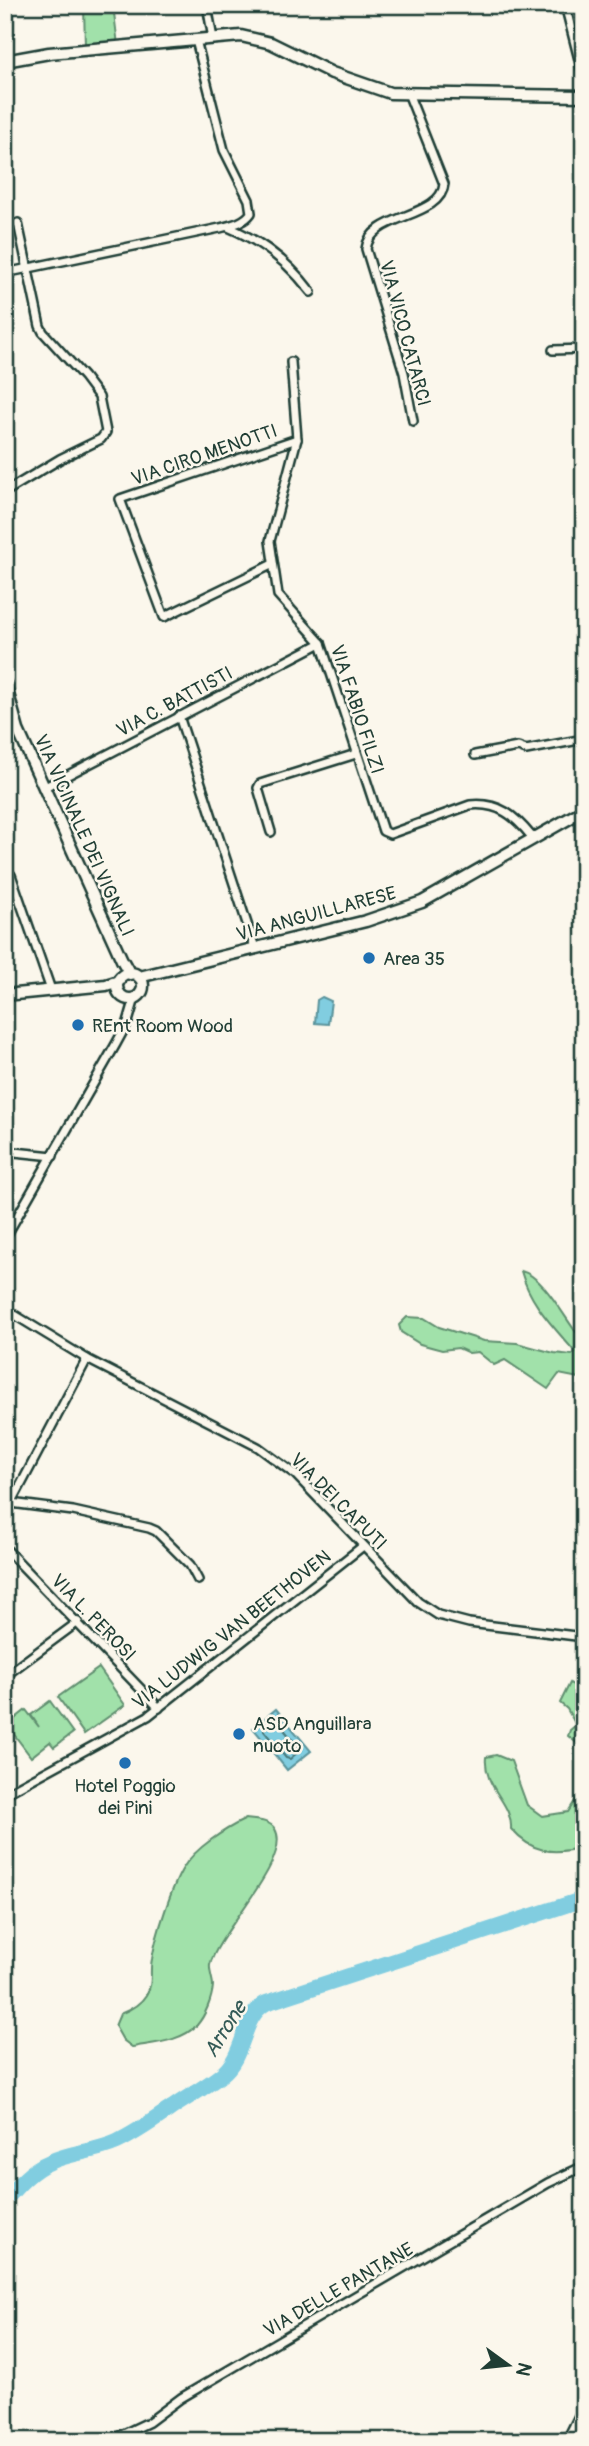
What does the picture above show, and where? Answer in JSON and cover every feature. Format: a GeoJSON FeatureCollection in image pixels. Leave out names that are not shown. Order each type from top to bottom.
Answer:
{"type":"FeatureCollection","features":[{"type":"Feature","properties":{"kind":"street"},"geometry":{"type":"LineString","coordinates":[[206,5],[213,39]]}},
{"type":"Feature","properties":{"kind":"street"},"geometry":{"type":"LineString","coordinates":[[565,5],[584,79]]}},
{"type":"Feature","properties":{"kind":"street"},"geometry":{"type":"LineString","coordinates":[[5,61],[49,53],[241,36],[271,43],[323,69],[390,93],[584,96]]}},
{"type":"Feature","properties":{"kind":"street"},"geometry":{"type":"LineString","coordinates":[[5,272],[228,226],[249,216],[250,200],[224,150],[196,40]]}},
{"type":"Feature","properties":{"kind":"street","name":"VIA VICO CATARCI"},"geometry":{"type":"LineString","coordinates":[[408,93],[444,184],[443,190],[437,200],[370,235],[366,249],[404,373],[413,421]]}},
{"type":"Feature","properties":{"kind":"street"},"geometry":{"type":"LineString","coordinates":[[5,492],[60,459],[101,439],[106,432],[99,397],[43,332],[26,268],[18,223]]}},
{"type":"Feature","properties":{"kind":"street"},"geometry":{"type":"LineString","coordinates":[[228,226],[249,236],[285,263],[311,292]]}},
{"type":"Feature","properties":{"kind":"street"},"geometry":{"type":"LineString","coordinates":[[553,350],[584,349]]}},
{"type":"Feature","properties":{"kind":"street","name":"VIA FABIO FILZI"},"geometry":{"type":"LineString","coordinates":[[290,362],[297,439],[270,541],[278,595],[321,643],[383,831],[390,834],[470,805],[483,804],[508,812],[532,837]]}},
{"type":"Feature","properties":{"kind":"street","name":"VIA CIRO MENOTTI"},"geometry":{"type":"LineString","coordinates":[[273,564],[166,617],[163,616],[120,499],[297,439]]}},
{"type":"Feature","properties":{"kind":"street","name":"VIA C. BATTISTI"},"geometry":{"type":"LineString","coordinates":[[43,788],[321,643]]}},
{"type":"Feature","properties":{"kind":"street","name":"VIA VICINALE DEI VIGNALI"},"geometry":{"type":"LineString","coordinates":[[5,683],[8,702],[18,730],[122,960],[129,988]]}},
{"type":"Feature","properties":{"kind":"street"},"geometry":{"type":"LineString","coordinates":[[179,716],[255,948]]}},
{"type":"Feature","properties":{"kind":"street"},"geometry":{"type":"LineString","coordinates":[[475,755],[518,747],[526,750],[584,739]]}},
{"type":"Feature","properties":{"kind":"street"},"geometry":{"type":"LineString","coordinates":[[271,832],[258,788],[260,783],[356,754]]}},
{"type":"Feature","properties":{"kind":"street","name":"VIA ANGUILLARESE"},"geometry":{"type":"LineString","coordinates":[[5,995],[106,985],[129,988],[161,972],[366,921],[422,902],[532,837],[584,810]]}},
{"type":"Feature","properties":{"kind":"street"},"geometry":{"type":"LineString","coordinates":[[11,875],[51,990]]}},
{"type":"Feature","properties":{"kind":"street"},"geometry":{"type":"LineString","coordinates":[[5,1238],[116,1044],[129,988]]}},
{"type":"Feature","properties":{"kind":"street"},"geometry":{"type":"LineString","coordinates":[[5,1151],[53,1156]]}},
{"type":"Feature","properties":{"kind":"street","name":"VIA DEI CAPUTI"},"geometry":{"type":"LineString","coordinates":[[5,1310],[87,1359],[258,1447],[296,1475],[418,1602],[438,1615],[469,1623],[584,1637]]}},
{"type":"Feature","properties":{"kind":"street"},"geometry":{"type":"LineString","coordinates":[[5,1515],[87,1359]]}},
{"type":"Feature","properties":{"kind":"street"},"geometry":{"type":"LineString","coordinates":[[11,1503],[73,1511],[149,1528],[156,1531],[190,1565],[198,1580]]}},
{"type":"Feature","properties":{"kind":"street","name":"VIA LUDWIG VAN BEETHOVEN"},"geometry":{"type":"LineString","coordinates":[[5,1794],[159,1708],[363,1546]]}},
{"type":"Feature","properties":{"kind":"street","name":"VIA L. PEROSI"},"geometry":{"type":"LineString","coordinates":[[5,1548],[159,1708]]}},
{"type":"Feature","properties":{"kind":"street"},"geometry":{"type":"LineString","coordinates":[[5,1676],[78,1622]]}},
{"type":"Feature","properties":{"kind":"street","name":"VIA DELLE PANTANE"},"geometry":{"type":"LineString","coordinates":[[109,2441],[149,2423],[181,2398],[548,2183],[584,2166]]}},
{"type":"Feature","properties":{"kind":"street"},"geometry":{"type":"LineString","coordinates":[[568,2441],[584,2409]]}},
{"type":"Feature","properties":{"kind":"green space"},"geometry":{"type":"Polygon","coordinates":[[[84,5],[113,5],[118,45],[85,47],[84,5]]]}},
{"type":"Feature","properties":{"kind":"green space"},"geometry":{"type":"Polygon","coordinates":[[[521,1271],[537,1280],[576,1332],[584,1334],[584,1379],[559,1374],[548,1389],[505,1360],[494,1365],[478,1352],[469,1353],[458,1348],[442,1350],[420,1344],[401,1332],[399,1325],[407,1317],[424,1318],[439,1327],[484,1341],[517,1343],[572,1355],[575,1352],[536,1304],[521,1271]]]}},
{"type":"Feature","properties":{"kind":"green space"},"geometry":{"type":"Polygon","coordinates":[[[99,1668],[125,1705],[84,1734],[58,1697],[99,1668]]]}},
{"type":"Feature","properties":{"kind":"green space"},"geometry":{"type":"Polygon","coordinates":[[[570,1683],[584,1693],[584,1749],[568,1736],[576,1725],[567,1709],[560,1703],[570,1683]]]}},
{"type":"Feature","properties":{"kind":"green space"},"geometry":{"type":"Polygon","coordinates":[[[50,1701],[73,1733],[54,1747],[50,1742],[31,1757],[7,1725],[26,1710],[39,1727],[31,1715],[50,1701]]]}},
{"type":"Feature","properties":{"kind":"green space"},"geometry":{"type":"Polygon","coordinates":[[[496,1755],[511,1761],[527,1805],[542,1816],[568,1812],[584,1787],[584,1847],[562,1851],[544,1850],[527,1843],[511,1829],[508,1811],[493,1787],[486,1768],[486,1757],[496,1755]]]}},
{"type":"Feature","properties":{"kind":"green space"},"geometry":{"type":"Polygon","coordinates":[[[246,1819],[273,1826],[278,1842],[274,1858],[264,1877],[216,1951],[210,1965],[213,1983],[210,2002],[205,2012],[197,2025],[183,2035],[132,2047],[123,2040],[115,2026],[120,2014],[138,2004],[148,1991],[157,1938],[178,1877],[188,1861],[203,1846],[246,1819]]]}},
{"type":"Feature","properties":{"kind":"water"},"geometry":{"type":"Polygon","coordinates":[[[322,997],[331,1001],[328,1024],[315,1023],[317,1000],[322,997]]]}},
{"type":"Feature","properties":{"kind":"water"},"geometry":{"type":"Polygon","coordinates":[[[276,1709],[311,1751],[287,1770],[253,1728],[276,1709]]]}},
{"type":"Feature","properties":{"kind":"waterway","name":"Arrone"},"geometry":{"type":"LineString","coordinates":[[5,2200],[25,2178],[43,2165],[117,2142],[216,2079],[235,2058],[252,2017],[266,2003],[584,1899]]}},
{"type":"Feature","properties":{"kind":"place","name":"Area 35"},"geometry":{"type":"Point","coordinates":[369,958]}},
{"type":"Feature","properties":{"kind":"place","name":"REnt Room Wood"},"geometry":{"type":"Point","coordinates":[78,1025]}},
{"type":"Feature","properties":{"kind":"place","name":"ASD Anguillara nuoto"},"geometry":{"type":"Point","coordinates":[239,1734]}},
{"type":"Feature","properties":{"kind":"place","name":"Hotel Poggio dei Pini"},"geometry":{"type":"Point","coordinates":[125,1763]}}]}
